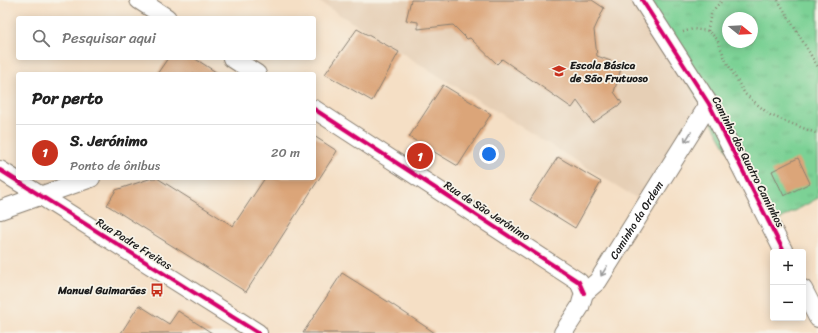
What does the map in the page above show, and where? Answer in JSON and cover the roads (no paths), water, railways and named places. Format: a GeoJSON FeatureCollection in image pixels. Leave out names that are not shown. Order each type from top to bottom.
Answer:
{"type":"FeatureCollection","features":[{"type":"Feature","properties":{"kind":"street"},"geometry":{"type":"LineString","coordinates":[[139,0],[165,16]]}},
{"type":"Feature","properties":{"kind":"street","name":"Caminho dos Quatro Caminhos"},"geometry":{"type":"LineString","coordinates":[[642,0],[709,104],[782,249]]}},
{"type":"Feature","properties":{"kind":"street"},"geometry":{"type":"LineString","coordinates":[[235,60],[254,72]]}},
{"type":"Feature","properties":{"kind":"street","name":"Caminho da Ordem"},"geometry":{"type":"LineString","coordinates":[[563,333],[580,307],[584,293],[598,281],[709,104]]}},
{"type":"Feature","properties":{"kind":"street","name":"Rua de São Jerónimo"},"geometry":{"type":"LineString","coordinates":[[316,110],[579,282],[584,293]]}},
{"type":"Feature","properties":{"kind":"street","name":"Rua Padre Freitas"},"geometry":{"type":"LineString","coordinates":[[0,170],[258,333]]}},
{"type":"Feature","properties":{"kind":"street"},"geometry":{"type":"LineString","coordinates":[[0,210],[85,180]]}},
{"type":"Feature","properties":{"kind":"street"},"geometry":{"type":"LineString","coordinates":[[806,295],[818,318]]}},
{"type":"Feature","properties":{"kind":"place","name":"Escola Básica de São Frutuoso"},"geometry":{"type":"Point","coordinates":[559,71]}},
{"type":"Feature","properties":{"kind":"place","name":"S. Jerónimo"},"geometry":{"type":"Point","coordinates":[420,156]}},
{"type":"Feature","properties":{"kind":"place","name":"Manuel Guimarães"},"geometry":{"type":"Point","coordinates":[157,290]}}]}
